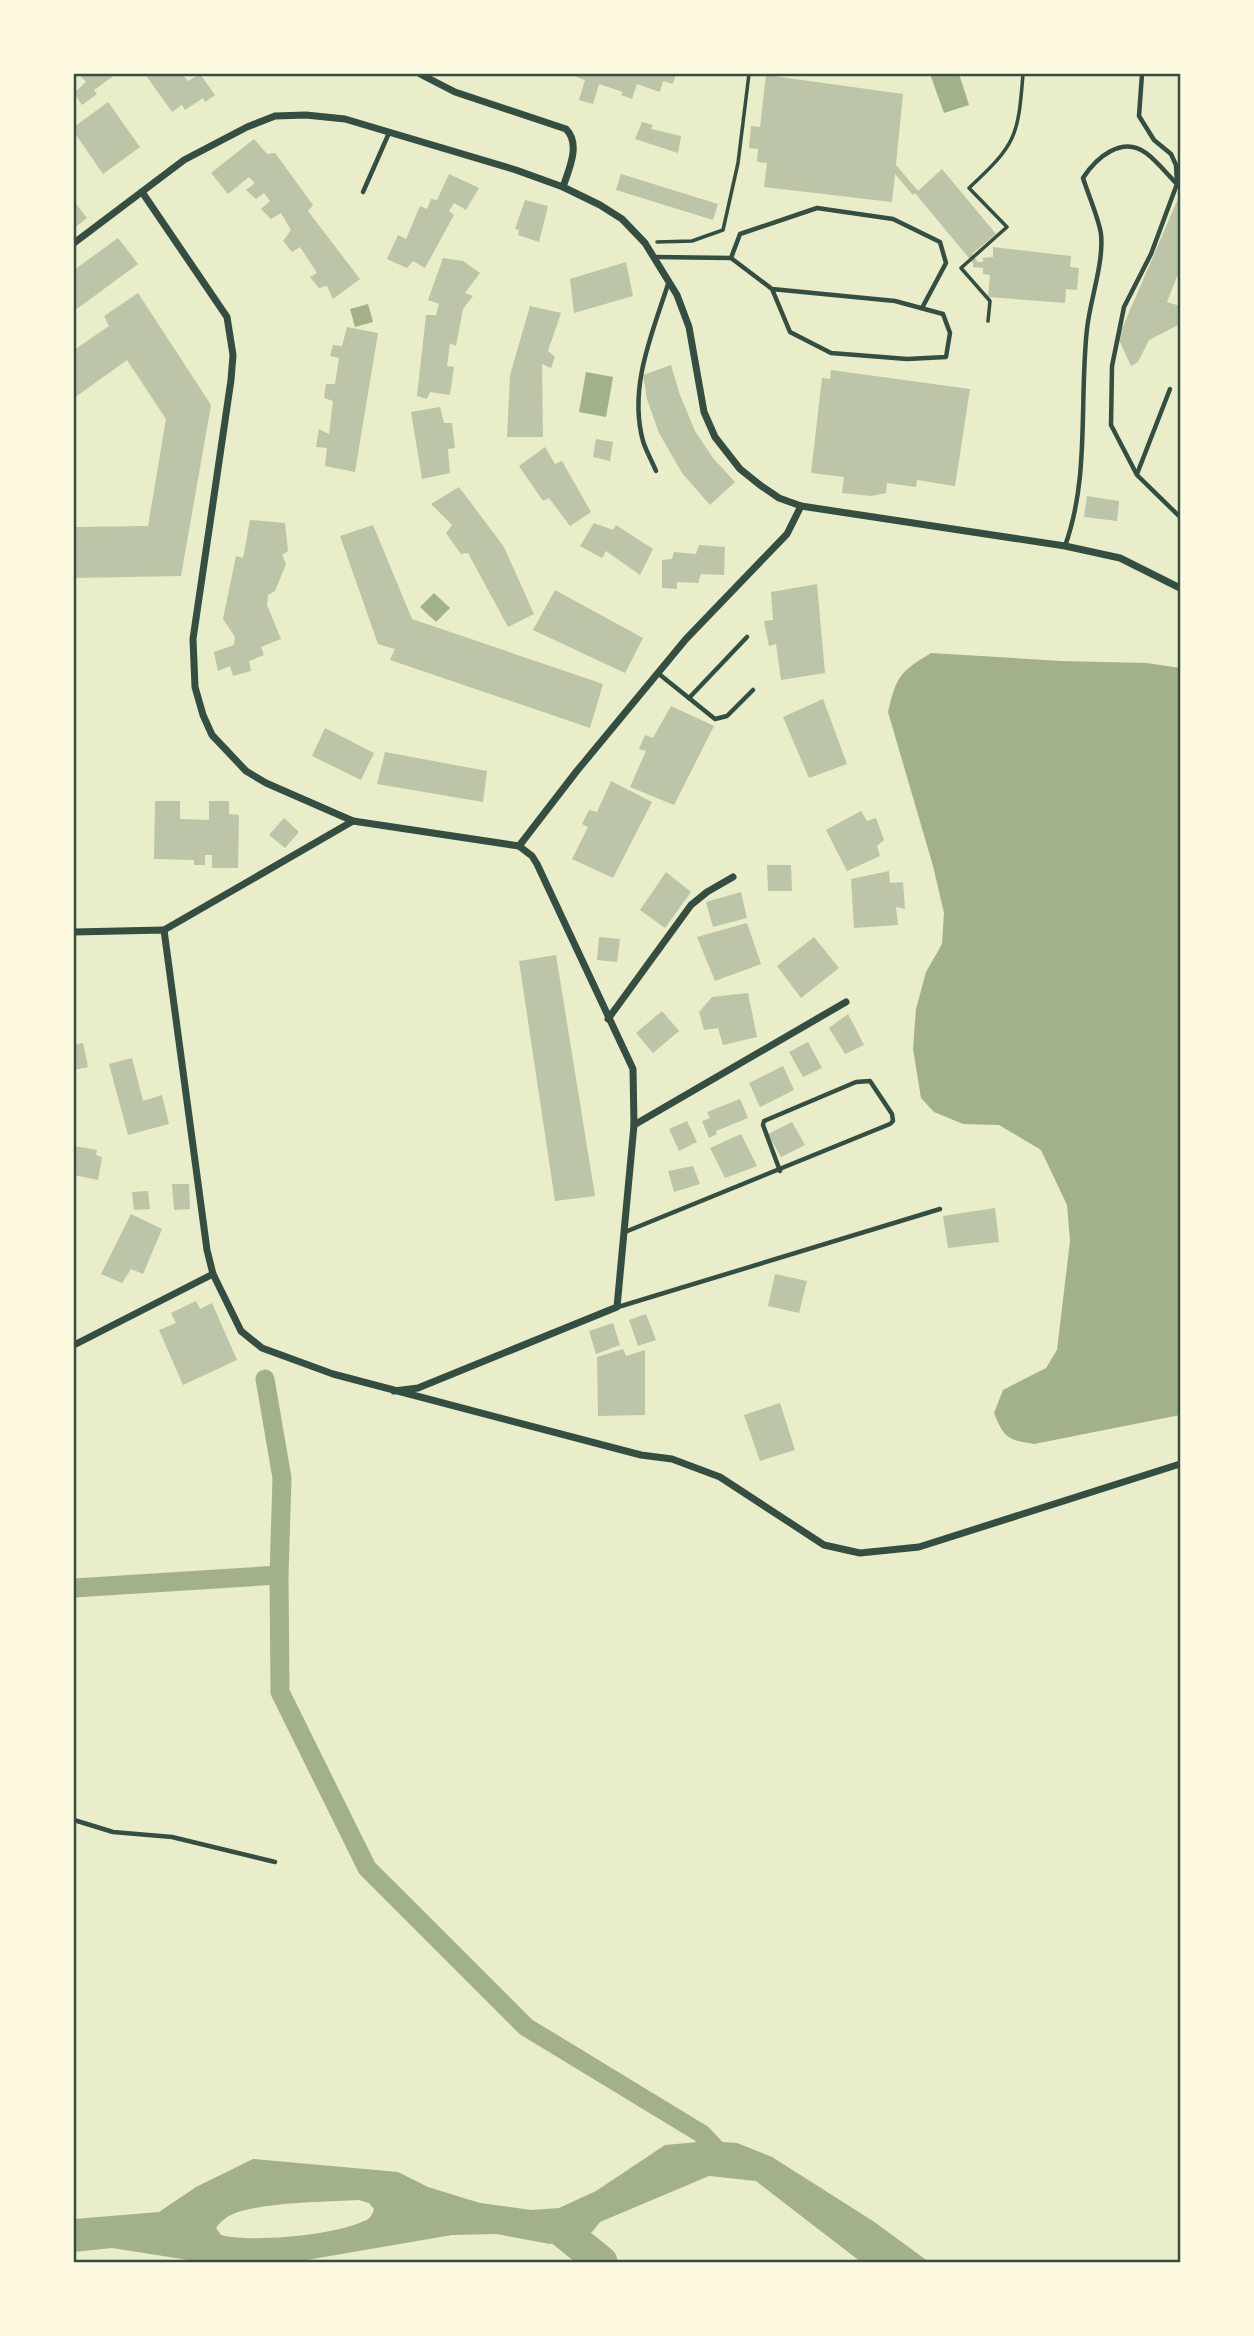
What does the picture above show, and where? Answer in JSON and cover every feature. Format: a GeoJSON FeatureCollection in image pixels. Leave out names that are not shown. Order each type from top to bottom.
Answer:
{"type":"FeatureCollection","features":[{"type":"Feature","properties":{"kind":"street"},"geometry":{"type":"LineString","coordinates":[[420,74],[455,92],[566,129],[572,135],[573,152],[564,187]]}},
{"type":"Feature","properties":{"kind":"street"},"geometry":{"type":"LineString","coordinates":[[74,243],[184,160],[247,127],[275,116],[306,115],[345,119],[516,170],[564,187],[622,219],[645,243],[669,280],[689,327],[704,412],[715,436],[725,453],[750,477],[779,498],[801,506],[1065,546],[1120,558],[1181,588]]}},
{"type":"Feature","properties":{"kind":"street"},"geometry":{"type":"LineString","coordinates":[[142,192],[223,309],[231,331],[231,380],[193,639],[195,687],[212,734],[246,771],[266,783],[353,821],[519,846],[532,856],[633,1069],[634,1125],[617,1307],[418,1388],[394,1391]]}},
{"type":"Feature","properties":{"kind":"street"},"geometry":{"type":"LineString","coordinates":[[519,846],[576,772],[686,639],[787,534],[801,506]]}},
{"type":"Feature","properties":{"kind":"street"},"geometry":{"type":"LineString","coordinates":[[74,932],[164,930],[353,821]]}},
{"type":"Feature","properties":{"kind":"street"},"geometry":{"type":"LineString","coordinates":[[608,1019],[691,905],[707,891],[733,877]]}},
{"type":"Feature","properties":{"kind":"street"},"geometry":{"type":"LineString","coordinates":[[164,930],[207,1250],[213,1274],[241,1331],[262,1348],[333,1374],[394,1391],[641,1455],[672,1459],[720,1477],[824,1545],[860,1553],[919,1547],[1181,1464]]}},
{"type":"Feature","properties":{"kind":"street"},"geometry":{"type":"LineString","coordinates":[[634,1125],[846,1002]]}},
{"type":"Feature","properties":{"kind":"street"},"geometry":{"type":"LineString","coordinates":[[74,1345],[213,1274]]}},
{"type":"Feature","properties":{"kind":"lane"},"geometry":{"type":"LineString","coordinates":[[1142,74],[1139,116],[1154,140],[1171,154],[1176,165],[1177,184],[1152,254],[1125,307],[1112,366],[1111,425],[1137,475],[1181,517]]}},
{"type":"Feature","properties":{"kind":"lane"},"geometry":{"type":"LineString","coordinates":[[363,192],[390,132]]}},
{"type":"Feature","properties":{"kind":"lane"},"geometry":{"type":"LineString","coordinates":[[1065,546],[1073,524],[1081,454],[1087,330],[1101,233],[1083,178],[1092,164],[1108,152],[1125,146],[1144,151],[1177,184]]}},
{"type":"Feature","properties":{"kind":"lane"},"geometry":{"type":"LineString","coordinates":[[731,258],[740,234],[817,208],[893,219],[940,242],[946,263],[922,308]]}},
{"type":"Feature","properties":{"kind":"lane"},"geometry":{"type":"LineString","coordinates":[[655,257],[731,258],[772,289],[790,332],[831,353],[907,359],[946,357],[950,333],[943,314],[895,301],[772,289]]}},
{"type":"Feature","properties":{"kind":"lane"},"geometry":{"type":"LineString","coordinates":[[656,471],[643,440],[638,404],[640,376],[669,280]]}},
{"type":"Feature","properties":{"kind":"lane"},"geometry":{"type":"LineString","coordinates":[[1137,475],[1170,389]]}},
{"type":"Feature","properties":{"kind":"lane"},"geometry":{"type":"LineString","coordinates":[[689,698],[747,637]]}},
{"type":"Feature","properties":{"kind":"lane"},"geometry":{"type":"LineString","coordinates":[[659,674],[713,718],[727,716],[753,690]]}},
{"type":"Feature","properties":{"kind":"lane"},"geometry":{"type":"LineString","coordinates":[[625,1232],[779,1171],[890,1124],[893,1121],[892,1114],[870,1081],[856,1082],[764,1121],[763,1125],[779,1171]]}},
{"type":"Feature","properties":{"kind":"lane"},"geometry":{"type":"LineString","coordinates":[[617,1307],[940,1209]]}},
{"type":"Feature","properties":{"kind":"lane"},"geometry":{"type":"LineString","coordinates":[[74,1820],[113,1832],[172,1837],[275,1862]]}},
{"type":"Feature","properties":{"kind":"path"},"geometry":{"type":"LineString","coordinates":[[645,243],[692,242],[723,230],[738,163],[749,74]]}},
{"type":"Feature","properties":{"kind":"path"},"geometry":{"type":"LineString","coordinates":[[988,321],[990,301],[961,268],[1007,227],[969,188],[999,160],[1013,139],[1018,123],[1023,74]]}},
{"type":"Feature","properties":{"kind":"shaded area"},"geometry":{"type":"Polygon","coordinates":[[[930,74],[959,74],[969,105],[944,113],[930,74]]]}},
{"type":"Feature","properties":{"kind":"shaded area"},"geometry":{"type":"Polygon","coordinates":[[[368,304],[373,322],[355,327],[350,309],[368,304]]]}},
{"type":"Feature","properties":{"kind":"shaded area"},"geometry":{"type":"Polygon","coordinates":[[[586,372],[613,377],[606,417],[579,412],[586,372]]]}},
{"type":"Feature","properties":{"kind":"shaded area"},"geometry":{"type":"Polygon","coordinates":[[[434,593],[450,608],[436,622],[420,607],[434,593]]]}},
{"type":"Feature","properties":{"kind":"shaded area"},"geometry":{"type":"Polygon","coordinates":[[[931,653],[1147,663],[1180,668],[1180,1415],[1034,1444],[1018,1441],[1004,1433],[994,1413],[1003,1390],[1046,1368],[1057,1350],[1070,1241],[1067,1205],[1041,1150],[999,1125],[963,1124],[934,1112],[921,1098],[913,1049],[916,1009],[926,972],[942,944],[944,913],[888,712],[901,676],[931,653]]]}},
{"type":"Feature","properties":{"kind":"shaded area"},"geometry":{"type":"Polygon","coordinates":[[[709,2141],[737,2143],[772,2157],[873,2221],[929,2262],[861,2262],[756,2181],[709,2176],[600,2222],[592,2232],[550,2244],[496,2234],[452,2235],[295,2262],[201,2262],[112,2248],[74,2252],[74,2219],[159,2212],[196,2187],[253,2159],[398,2172],[428,2187],[480,2203],[531,2210],[559,2208],[596,2191],[665,2145],[709,2141]],[[359,2200],[261,2207],[233,2214],[216,2228],[221,2235],[235,2237],[272,2238],[314,2234],[366,2220],[374,2209],[369,2203],[359,2200]]]}},
{"type":"Feature","properties":{"kind":"building"},"geometry":{"type":"Polygon","coordinates":[[[79,74],[116,74],[94,90],[97,94],[82,105],[74,93],[86,82],[79,74]]]}},
{"type":"Feature","properties":{"kind":"building"},"geometry":{"type":"Polygon","coordinates":[[[145,74],[182,74],[188,81],[200,74],[215,95],[205,102],[203,98],[185,110],[182,105],[172,112],[145,74]]]}},
{"type":"Feature","properties":{"kind":"building"},"geometry":{"type":"Polygon","coordinates":[[[676,74],[673,84],[663,81],[660,92],[637,84],[632,99],[621,95],[623,92],[599,84],[593,104],[579,100],[585,80],[574,76],[676,74]]]}},
{"type":"Feature","properties":{"kind":"building"},"geometry":{"type":"Polygon","coordinates":[[[766,75],[903,94],[896,165],[918,191],[942,169],[996,234],[972,254],[978,262],[983,262],[983,258],[993,257],[993,247],[1071,256],[1070,267],[1079,268],[1077,290],[1066,289],[1065,303],[988,297],[990,275],[983,274],[983,268],[973,267],[973,263],[915,193],[913,195],[895,174],[892,202],[764,187],[767,163],[757,162],[758,149],[749,148],[751,126],[760,127],[766,75]]]}},
{"type":"Feature","properties":{"kind":"building"},"geometry":{"type":"Polygon","coordinates":[[[108,102],[140,147],[103,174],[74,132],[74,127],[108,102]]]}},
{"type":"Feature","properties":{"kind":"building"},"geometry":{"type":"Polygon","coordinates":[[[642,122],[653,125],[651,129],[681,136],[678,153],[635,139],[642,122]]]}},
{"type":"Feature","properties":{"kind":"building"},"geometry":{"type":"Polygon","coordinates":[[[254,139],[267,154],[275,153],[313,205],[308,211],[360,279],[333,299],[327,286],[319,288],[310,277],[317,273],[300,247],[292,252],[283,241],[291,230],[281,213],[271,219],[261,209],[270,201],[264,193],[256,199],[246,190],[255,183],[249,177],[228,194],[211,173],[254,139]]]}},
{"type":"Feature","properties":{"kind":"building"},"geometry":{"type":"Polygon","coordinates":[[[449,174],[479,188],[466,210],[454,203],[449,211],[454,215],[425,268],[413,261],[407,268],[387,259],[398,235],[406,239],[420,206],[427,209],[431,199],[437,200],[449,174]]]}},
{"type":"Feature","properties":{"kind":"building"},"geometry":{"type":"Polygon","coordinates":[[[621,174],[718,204],[713,220],[616,190],[621,174]]]}},
{"type":"Feature","properties":{"kind":"building"},"geometry":{"type":"Polygon","coordinates":[[[1180,194],[1180,269],[1167,302],[1180,306],[1180,324],[1149,340],[1138,362],[1131,366],[1118,338],[1180,194]]]}},
{"type":"Feature","properties":{"kind":"building"},"geometry":{"type":"Polygon","coordinates":[[[525,200],[548,206],[539,242],[518,235],[519,230],[515,229],[525,200]]]}},
{"type":"Feature","properties":{"kind":"building"},"geometry":{"type":"Polygon","coordinates":[[[74,201],[87,218],[74,228],[74,201]]]}},
{"type":"Feature","properties":{"kind":"building"},"geometry":{"type":"Polygon","coordinates":[[[118,238],[138,264],[74,311],[74,270],[118,238]]]}},
{"type":"Feature","properties":{"kind":"building"},"geometry":{"type":"Polygon","coordinates":[[[443,258],[463,261],[480,273],[465,293],[473,296],[463,309],[456,346],[450,343],[447,366],[454,367],[450,395],[430,392],[427,399],[417,396],[426,315],[436,315],[439,304],[428,300],[443,258]]]}},
{"type":"Feature","properties":{"kind":"building"},"geometry":{"type":"Polygon","coordinates":[[[626,262],[633,296],[574,313],[570,279],[626,262]]]}},
{"type":"Feature","properties":{"kind":"building"},"geometry":{"type":"Polygon","coordinates":[[[138,293],[211,405],[181,576],[74,578],[74,527],[148,526],[166,419],[127,360],[74,398],[74,350],[109,326],[104,316],[138,293]]]}},
{"type":"Feature","properties":{"kind":"building"},"geometry":{"type":"Polygon","coordinates":[[[530,306],[561,313],[548,351],[555,357],[551,368],[542,364],[543,437],[507,437],[510,375],[530,306]]]}},
{"type":"Feature","properties":{"kind":"building"},"geometry":{"type":"Polygon","coordinates":[[[347,327],[378,333],[355,472],[325,466],[327,448],[316,447],[319,429],[329,434],[333,401],[324,398],[326,384],[335,384],[339,358],[330,356],[333,345],[342,346],[347,327]]]}},
{"type":"Feature","properties":{"kind":"building"},"geometry":{"type":"Polygon","coordinates":[[[671,365],[695,431],[713,458],[735,482],[710,505],[682,473],[659,433],[647,399],[643,375],[671,365]]]}},
{"type":"Feature","properties":{"kind":"building"},"geometry":{"type":"Polygon","coordinates":[[[831,370],[970,389],[955,486],[917,480],[916,487],[887,483],[886,493],[871,496],[842,493],[844,477],[811,473],[822,378],[830,379],[831,370]]]}},
{"type":"Feature","properties":{"kind":"building"},"geometry":{"type":"Polygon","coordinates":[[[440,407],[444,423],[452,423],[455,448],[448,449],[450,473],[422,479],[411,412],[440,407]]]}},
{"type":"Feature","properties":{"kind":"building"},"geometry":{"type":"Polygon","coordinates":[[[596,439],[613,442],[610,461],[593,457],[596,439]]]}},
{"type":"Feature","properties":{"kind":"building"},"geometry":{"type":"Polygon","coordinates":[[[545,447],[555,464],[562,461],[591,512],[570,526],[549,498],[543,501],[519,466],[545,447]]]}},
{"type":"Feature","properties":{"kind":"building"},"geometry":{"type":"Polygon","coordinates":[[[459,487],[504,547],[534,614],[508,627],[468,553],[461,554],[446,533],[452,525],[431,504],[459,487]]]}},
{"type":"Feature","properties":{"kind":"building"},"geometry":{"type":"Polygon","coordinates":[[[1087,496],[1119,501],[1117,521],[1084,517],[1087,496]]]}},
{"type":"Feature","properties":{"kind":"building"},"geometry":{"type":"Polygon","coordinates":[[[250,520],[285,523],[288,551],[282,555],[286,564],[275,591],[268,595],[267,605],[281,639],[261,647],[264,655],[249,661],[251,671],[233,676],[230,666],[218,671],[214,652],[234,645],[235,637],[223,619],[236,556],[243,558],[250,520]]]}},
{"type":"Feature","properties":{"kind":"building"},"geometry":{"type":"Polygon","coordinates":[[[594,523],[613,530],[616,525],[653,549],[640,575],[606,551],[602,558],[580,546],[594,523]]]}},
{"type":"Feature","properties":{"kind":"building"},"geometry":{"type":"Polygon","coordinates":[[[373,525],[412,619],[603,684],[590,728],[390,660],[395,649],[378,644],[340,536],[373,525]]]}},
{"type":"Feature","properties":{"kind":"building"},"geometry":{"type":"Polygon","coordinates":[[[699,545],[725,547],[724,575],[701,574],[698,583],[677,582],[677,589],[662,588],[662,560],[672,559],[674,552],[696,554],[699,545]]]}},
{"type":"Feature","properties":{"kind":"building"},"geometry":{"type":"Polygon","coordinates":[[[817,584],[825,673],[781,680],[776,644],[769,646],[764,621],[773,620],[771,592],[817,584]]]}},
{"type":"Feature","properties":{"kind":"building"},"geometry":{"type":"Polygon","coordinates":[[[555,590],[643,638],[625,673],[533,630],[555,590]]]}},
{"type":"Feature","properties":{"kind":"building"},"geometry":{"type":"Polygon","coordinates":[[[823,699],[847,764],[809,778],[783,717],[823,699]]]}},
{"type":"Feature","properties":{"kind":"building"},"geometry":{"type":"Polygon","coordinates":[[[671,706],[714,726],[674,805],[630,787],[646,751],[639,749],[645,735],[653,738],[671,706]]]}},
{"type":"Feature","properties":{"kind":"building"},"geometry":{"type":"Polygon","coordinates":[[[325,728],[374,753],[361,780],[312,756],[325,728]]]}},
{"type":"Feature","properties":{"kind":"building"},"geometry":{"type":"Polygon","coordinates":[[[385,752],[487,771],[483,802],[377,784],[385,752]]]}},
{"type":"Feature","properties":{"kind":"building"},"geometry":{"type":"Polygon","coordinates":[[[611,781],[652,802],[613,878],[572,859],[588,827],[582,824],[589,810],[597,812],[611,781]]]}},
{"type":"Feature","properties":{"kind":"building"},"geometry":{"type":"Polygon","coordinates":[[[155,801],[180,801],[180,819],[209,820],[209,801],[229,801],[229,814],[239,815],[238,868],[212,868],[212,855],[205,855],[205,865],[194,865],[194,860],[154,859],[155,801]]]}},
{"type":"Feature","properties":{"kind":"building"},"geometry":{"type":"Polygon","coordinates":[[[861,811],[867,821],[876,818],[884,840],[877,846],[880,856],[847,871],[826,830],[861,811]]]}},
{"type":"Feature","properties":{"kind":"building"},"geometry":{"type":"Polygon","coordinates":[[[284,818],[299,832],[285,848],[269,835],[284,818]]]}},
{"type":"Feature","properties":{"kind":"building"},"geometry":{"type":"Polygon","coordinates":[[[767,865],[791,865],[792,891],[768,891],[767,865]]]}},
{"type":"Feature","properties":{"kind":"building"},"geometry":{"type":"Polygon","coordinates":[[[889,871],[890,883],[903,882],[905,909],[896,907],[898,925],[854,928],[851,879],[889,871]]]}},
{"type":"Feature","properties":{"kind":"building"},"geometry":{"type":"Polygon","coordinates":[[[666,872],[691,892],[665,928],[640,910],[666,872]]]}},
{"type":"Feature","properties":{"kind":"building"},"geometry":{"type":"Polygon","coordinates":[[[741,892],[747,918],[713,927],[706,902],[741,892]]]}},
{"type":"Feature","properties":{"kind":"building"},"geometry":{"type":"Polygon","coordinates":[[[747,923],[761,964],[715,981],[697,937],[747,923]]]}},
{"type":"Feature","properties":{"kind":"building"},"geometry":{"type":"Polygon","coordinates":[[[599,937],[620,939],[617,962],[597,960],[599,937]]]}},
{"type":"Feature","properties":{"kind":"building"},"geometry":{"type":"Polygon","coordinates":[[[814,937],[839,968],[801,998],[777,966],[814,937]]]}},
{"type":"Feature","properties":{"kind":"building"},"geometry":{"type":"Polygon","coordinates":[[[556,955],[595,1196],[555,1201],[519,961],[556,955]]]}},
{"type":"Feature","properties":{"kind":"building"},"geometry":{"type":"Polygon","coordinates":[[[748,993],[757,1037],[723,1045],[718,1028],[704,1030],[699,1012],[712,997],[748,993]]]}},
{"type":"Feature","properties":{"kind":"building"},"geometry":{"type":"Polygon","coordinates":[[[662,1011],[679,1031],[653,1053],[636,1033],[662,1011]]]}},
{"type":"Feature","properties":{"kind":"building"},"geometry":{"type":"Polygon","coordinates":[[[848,1014],[864,1045],[845,1054],[829,1028],[848,1014]]]}},
{"type":"Feature","properties":{"kind":"building"},"geometry":{"type":"Polygon","coordinates":[[[808,1042],[822,1068],[803,1077],[789,1052],[808,1042]]]}},
{"type":"Feature","properties":{"kind":"building"},"geometry":{"type":"Polygon","coordinates":[[[83,1043],[88,1067],[74,1070],[74,1045],[83,1043]]]}},
{"type":"Feature","properties":{"kind":"building"},"geometry":{"type":"Polygon","coordinates":[[[132,1058],[143,1101],[162,1095],[169,1124],[128,1135],[109,1064],[132,1058]]]}},
{"type":"Feature","properties":{"kind":"building"},"geometry":{"type":"Polygon","coordinates":[[[783,1066],[794,1090],[760,1107],[749,1083],[783,1066]]]}},
{"type":"Feature","properties":{"kind":"building"},"geometry":{"type":"Polygon","coordinates":[[[740,1099],[748,1118],[716,1131],[717,1134],[709,1138],[702,1121],[710,1118],[707,1112],[740,1099]]]}},
{"type":"Feature","properties":{"kind":"building"},"geometry":{"type":"Polygon","coordinates":[[[687,1121],[697,1142],[679,1151],[669,1129],[687,1121]]]}},
{"type":"Feature","properties":{"kind":"building"},"geometry":{"type":"Polygon","coordinates":[[[792,1122],[805,1145],[781,1157],[768,1134],[792,1122]]]}},
{"type":"Feature","properties":{"kind":"building"},"geometry":{"type":"Polygon","coordinates":[[[741,1134],[757,1166],[725,1178],[710,1148],[741,1134]]]}},
{"type":"Feature","properties":{"kind":"building"},"geometry":{"type":"Polygon","coordinates":[[[74,1146],[97,1150],[96,1155],[102,1157],[98,1180],[74,1175],[74,1146]]]}},
{"type":"Feature","properties":{"kind":"building"},"geometry":{"type":"Polygon","coordinates":[[[693,1166],[700,1184],[674,1192],[668,1171],[693,1166]]]}},
{"type":"Feature","properties":{"kind":"building"},"geometry":{"type":"Polygon","coordinates":[[[172,1184],[189,1184],[190,1209],[174,1210],[172,1184]]]}},
{"type":"Feature","properties":{"kind":"building"},"geometry":{"type":"Polygon","coordinates":[[[148,1191],[150,1209],[134,1210],[132,1192],[148,1191]]]}},
{"type":"Feature","properties":{"kind":"building"},"geometry":{"type":"Polygon","coordinates":[[[995,1208],[999,1242],[948,1248],[943,1216],[995,1208]]]}},
{"type":"Feature","properties":{"kind":"building"},"geometry":{"type":"Polygon","coordinates":[[[131,1214],[162,1229],[143,1274],[131,1269],[122,1283],[101,1274],[131,1214]]]}},
{"type":"Feature","properties":{"kind":"building"},"geometry":{"type":"Polygon","coordinates":[[[775,1274],[807,1281],[799,1313],[768,1306],[775,1274]]]}},
{"type":"Feature","properties":{"kind":"building"},"geometry":{"type":"Polygon","coordinates":[[[196,1301],[200,1309],[212,1303],[237,1360],[183,1385],[159,1330],[176,1323],[171,1313],[196,1301]]]}},
{"type":"Feature","properties":{"kind":"building"},"geometry":{"type":"Polygon","coordinates":[[[646,1314],[656,1340],[638,1346],[629,1320],[646,1314]]]}},
{"type":"Feature","properties":{"kind":"building"},"geometry":{"type":"Polygon","coordinates":[[[613,1323],[620,1345],[596,1354],[589,1331],[613,1323]]]}},
{"type":"Feature","properties":{"kind":"building"},"geometry":{"type":"Polygon","coordinates":[[[623,1349],[626,1356],[645,1350],[645,1415],[598,1416],[597,1357],[623,1349]]]}},
{"type":"Feature","properties":{"kind":"building"},"geometry":{"type":"Polygon","coordinates":[[[780,1403],[795,1450],[760,1461],[744,1415],[780,1403]]]}},
{"type":"Feature","properties":{"kind":"waterway"},"geometry":{"type":"LineString","coordinates":[[265,1379],[282,1478],[280,1692],[367,1868],[526,2027],[702,2134],[720,2153]]}},
{"type":"Feature","properties":{"kind":"waterway"},"geometry":{"type":"LineString","coordinates":[[74,1588],[279,1575]]}},
{"type":"Feature","properties":{"kind":"waterway"},"geometry":{"type":"LineString","coordinates":[[559,2228],[601,2262]]}}]}
